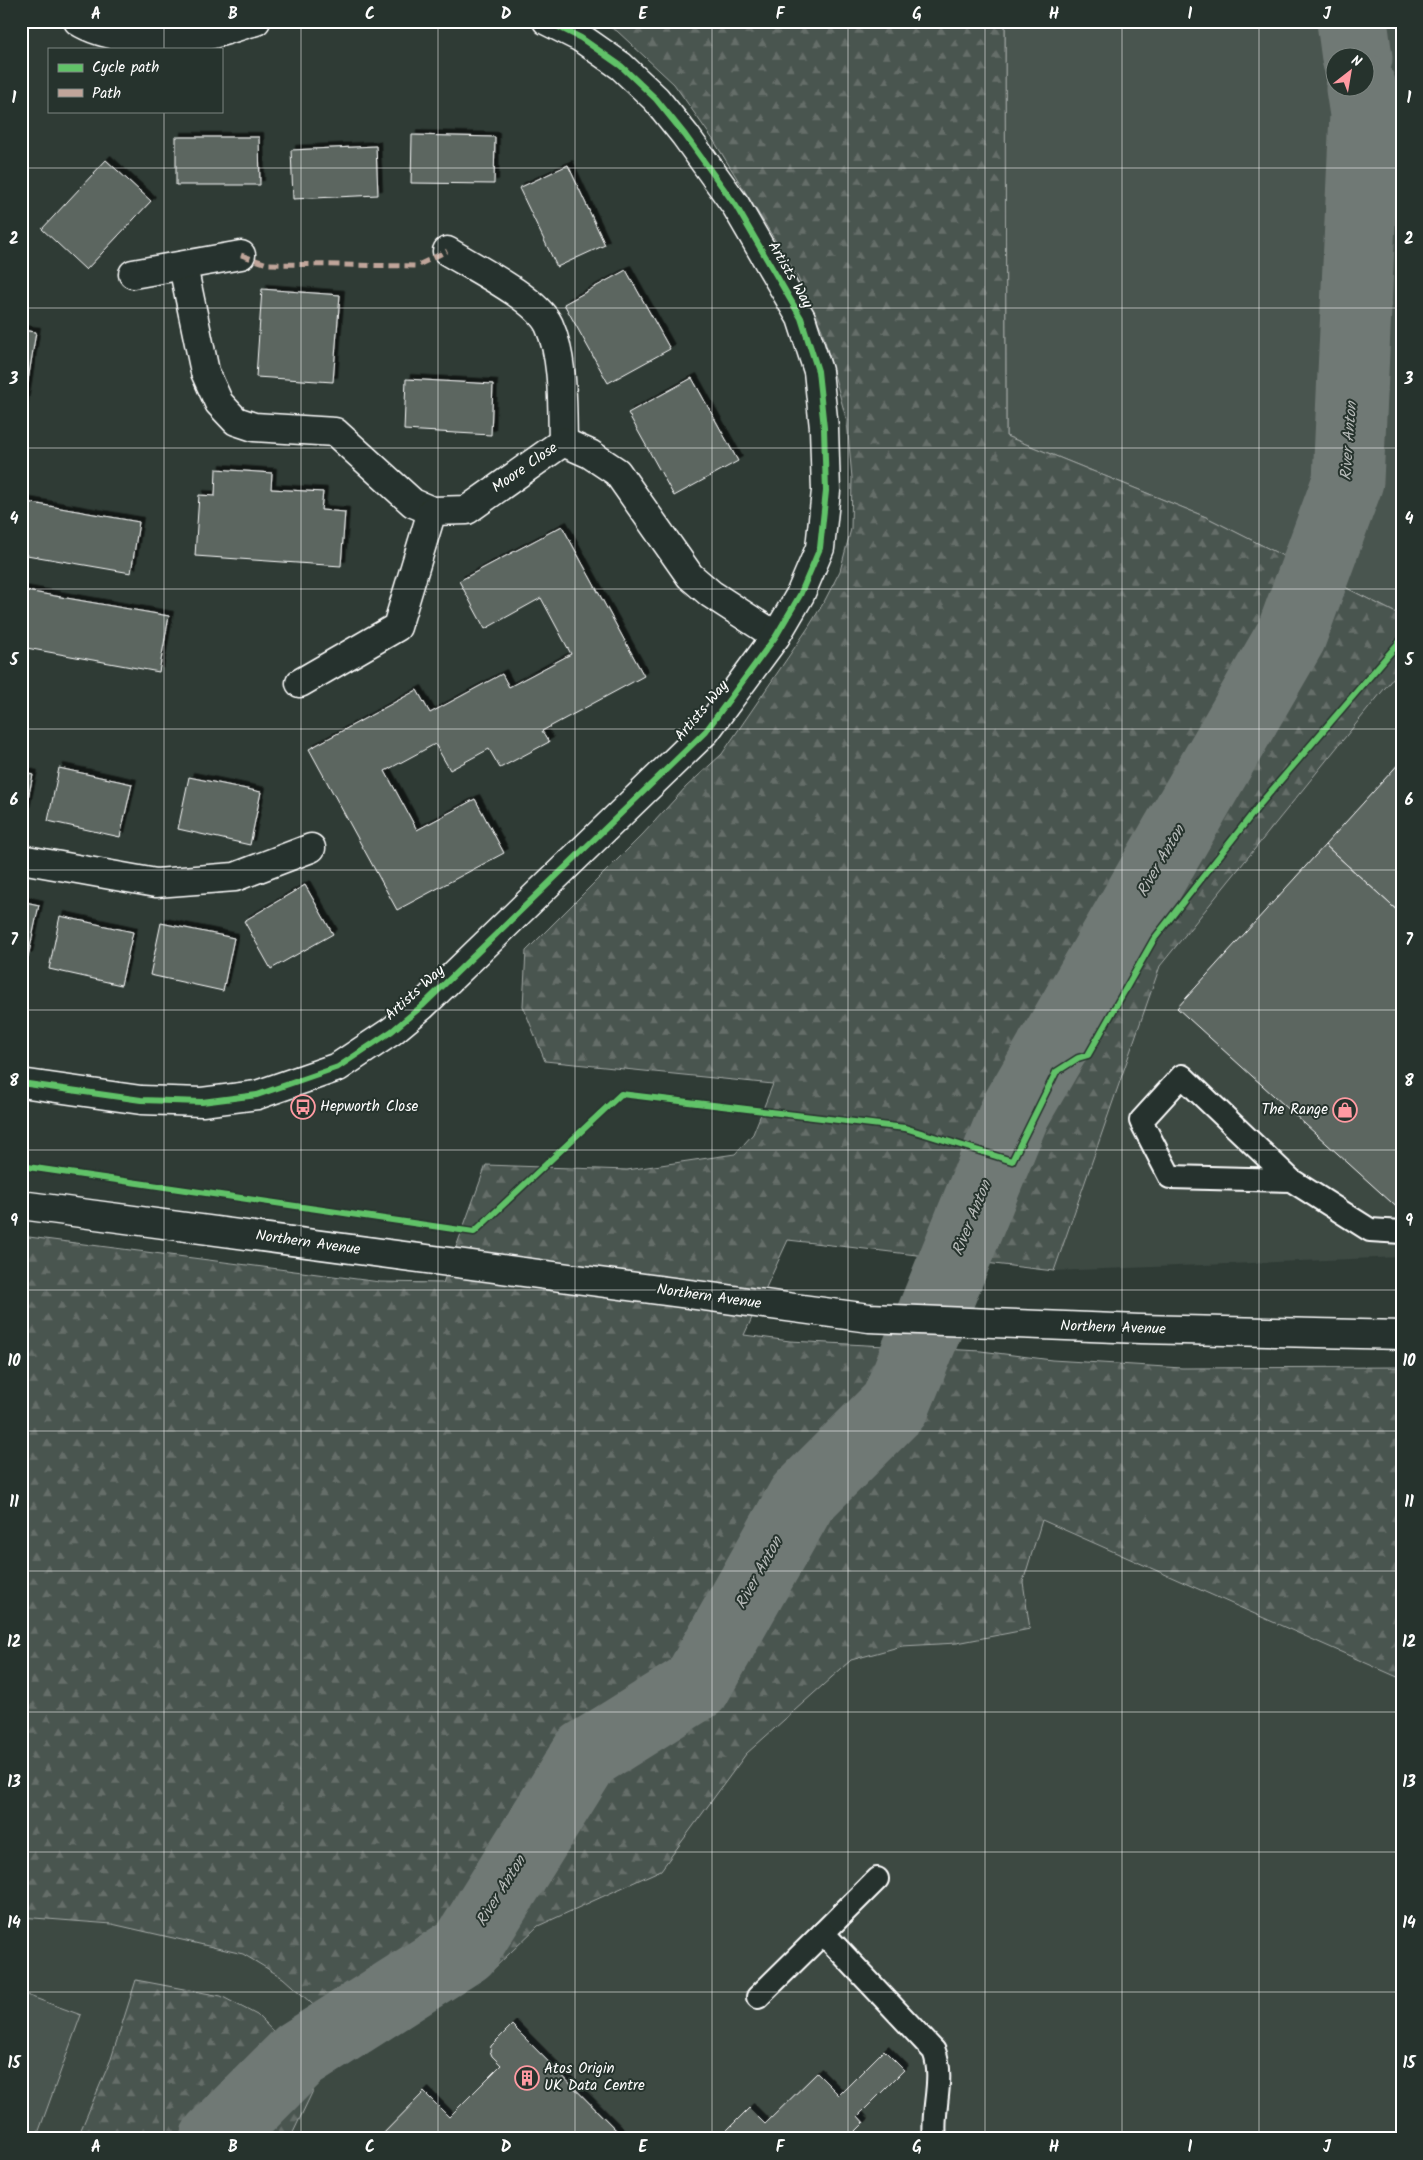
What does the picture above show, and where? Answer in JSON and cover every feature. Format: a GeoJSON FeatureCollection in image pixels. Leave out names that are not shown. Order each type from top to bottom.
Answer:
{"type":"FeatureCollection","features":[{"type":"Feature","properties":{"kind":"street"},"geometry":{"type":"LineString","coordinates":[[78,21],[86,26],[135,39],[189,39],[256,21]]}},
{"type":"Feature","properties":{"kind":"street","name":"Artists Way"},"geometry":{"type":"LineString","coordinates":[[21,1083],[141,1100],[202,1102],[258,1095],[338,1067],[392,1032],[422,1006],[706,731],[776,636],[800,595],[820,548],[826,491],[824,428],[818,371],[801,318],[736,206],[685,135],[656,99],[613,61],[581,38],[547,21]]}},
{"type":"Feature","properties":{"kind":"street"},"geometry":{"type":"LineString","coordinates":[[447,251],[533,305],[549,324],[557,353],[561,391],[562,442]]}},
{"type":"Feature","properties":{"kind":"street"},"geometry":{"type":"LineString","coordinates":[[133,274],[241,254]]}},
{"type":"Feature","properties":{"kind":"street"},"geometry":{"type":"LineString","coordinates":[[183,266],[205,372],[219,403],[236,421],[254,427],[335,432],[413,503],[432,510],[397,627],[300,683]]}},
{"type":"Feature","properties":{"kind":"street","name":"Moore Close"},"geometry":{"type":"LineString","coordinates":[[432,510],[467,510],[562,442],[590,454],[617,472],[690,576],[711,594],[776,636]]}},
{"type":"Feature","properties":{"kind":"street"},"geometry":{"type":"LineString","coordinates":[[21,859],[156,883],[235,877],[311,848]]}},
{"type":"Feature","properties":{"kind":"street","name":"Northern Avenue"},"geometry":{"type":"LineString","coordinates":[[21,1205],[870,1318],[994,1324],[1402,1335]]}},
{"type":"Feature","properties":{"kind":"lane"},"geometry":{"type":"LineString","coordinates":[[1291,1180],[1170,1177],[1141,1121],[1182,1076],[1291,1180],[1370,1230],[1402,1232]]}},
{"type":"Feature","properties":{"kind":"lane"},"geometry":{"type":"LineString","coordinates":[[758,1997],[877,1878]]}},
{"type":"Feature","properties":{"kind":"lane"},"geometry":{"type":"LineString","coordinates":[[823,1932],[934,2051],[939,2064],[934,2120],[935,2139]]}},
{"type":"Feature","properties":{"kind":"shaded area"},"geometry":{"type":"Polygon","coordinates":[[[1402,667],[1402,1257],[1054,1271],[1160,966],[1402,667]]]}},
{"type":"Feature","properties":{"kind":"shaded area"},"geometry":{"type":"Polygon","coordinates":[[[21,1289],[1042,1520],[1402,1679],[1402,2139],[21,2139],[21,1289]]]}},
{"type":"Feature","properties":{"kind":"green space"},"geometry":{"type":"Polygon","coordinates":[[[598,21],[1005,21],[1006,436],[1206,517],[1402,616],[1402,667],[1160,966],[1054,1271],[788,1240],[744,1335],[790,1341],[981,1351],[1052,1360],[1182,1368],[1402,1367],[1402,1679],[1042,1520],[1023,1582],[1030,1629],[957,1643],[902,1646],[851,1660],[746,1754],[661,1870],[538,1926],[483,1979],[344,2053],[319,2010],[283,1978],[243,1954],[112,1924],[21,1917],[21,1236],[380,1282],[443,1283],[486,1165],[627,1170],[735,1154],[753,1134],[773,1084],[545,1061],[523,1006],[526,951],[643,834],[686,787],[722,754],[824,602],[840,571],[851,529],[852,478],[847,422],[822,330],[797,276],[714,141],[674,84],[617,31],[598,21]]]}},
{"type":"Feature","properties":{"kind":"green space"},"geometry":{"type":"Polygon","coordinates":[[[1005,21],[1402,21],[1402,616],[1206,517],[1006,436],[1005,21]]]}},
{"type":"Feature","properties":{"kind":"green space"},"geometry":{"type":"Polygon","coordinates":[[[136,1980],[221,1996],[257,2015],[319,2078],[290,2139],[77,2139],[111,2059],[136,1980]]]}},
{"type":"Feature","properties":{"kind":"green space"},"geometry":{"type":"Polygon","coordinates":[[[21,1993],[81,2015],[36,2139],[21,2139],[21,1993]]]}},
{"type":"Feature","properties":{"kind":"building"},"geometry":{"type":"Polygon","coordinates":[[[412,135],[495,137],[494,184],[411,183],[412,135]]]}},
{"type":"Feature","properties":{"kind":"building"},"geometry":{"type":"Polygon","coordinates":[[[176,137],[259,137],[260,185],[176,185],[176,137]]]}},
{"type":"Feature","properties":{"kind":"building"},"geometry":{"type":"Polygon","coordinates":[[[376,146],[378,195],[293,199],[291,150],[376,146]]]}},
{"type":"Feature","properties":{"kind":"building"},"geometry":{"type":"Polygon","coordinates":[[[106,160],[151,201],[86,270],[42,229],[106,160]]]}},
{"type":"Feature","properties":{"kind":"building"},"geometry":{"type":"Polygon","coordinates":[[[568,165],[605,245],[557,267],[519,188],[568,165]]]}},
{"type":"Feature","properties":{"kind":"building"},"geometry":{"type":"Polygon","coordinates":[[[626,270],[670,349],[608,383],[564,304],[626,270]]]}},
{"type":"Feature","properties":{"kind":"building"},"geometry":{"type":"Polygon","coordinates":[[[262,289],[340,295],[333,382],[256,377],[262,289]]]}},
{"type":"Feature","properties":{"kind":"building"},"geometry":{"type":"Polygon","coordinates":[[[21,330],[36,332],[21,423],[21,330]]]}},
{"type":"Feature","properties":{"kind":"building"},"geometry":{"type":"Polygon","coordinates":[[[692,378],[738,461],[674,496],[628,413],[692,378]]]}},
{"type":"Feature","properties":{"kind":"building"},"geometry":{"type":"Polygon","coordinates":[[[406,379],[493,384],[491,435],[404,430],[406,379]]]}},
{"type":"Feature","properties":{"kind":"building"},"geometry":{"type":"Polygon","coordinates":[[[216,469],[272,473],[271,489],[323,492],[321,510],[345,512],[341,566],[195,556],[199,495],[215,496],[216,469]]]}},
{"type":"Feature","properties":{"kind":"building"},"geometry":{"type":"Polygon","coordinates":[[[21,501],[139,522],[131,573],[21,554],[21,501]]]}},
{"type":"Feature","properties":{"kind":"building"},"geometry":{"type":"Polygon","coordinates":[[[562,526],[644,676],[542,731],[549,742],[500,768],[489,749],[450,770],[435,744],[385,771],[417,830],[475,799],[504,853],[397,910],[309,749],[417,690],[430,713],[502,674],[509,687],[571,654],[541,598],[485,629],[459,581],[562,526]]]}},
{"type":"Feature","properties":{"kind":"building"},"geometry":{"type":"Polygon","coordinates":[[[21,590],[169,616],[159,672],[21,647],[21,590]]]}},
{"type":"Feature","properties":{"kind":"building"},"geometry":{"type":"Polygon","coordinates":[[[1402,760],[1402,915],[1325,845],[1402,760]]]}},
{"type":"Feature","properties":{"kind":"building"},"geometry":{"type":"Polygon","coordinates":[[[59,768],[132,784],[120,837],[48,821],[59,768]]]}},
{"type":"Feature","properties":{"kind":"building"},"geometry":{"type":"Polygon","coordinates":[[[21,772],[33,775],[22,827],[21,827],[21,772]]]}},
{"type":"Feature","properties":{"kind":"building"},"geometry":{"type":"Polygon","coordinates":[[[189,777],[261,792],[250,845],[178,829],[189,777]]]}},
{"type":"Feature","properties":{"kind":"building","name":"The Range"},"geometry":{"type":"Polygon","coordinates":[[[1325,845],[1402,915],[1402,1212],[1177,1008],[1325,845]]]}},
{"type":"Feature","properties":{"kind":"building"},"geometry":{"type":"Polygon","coordinates":[[[305,885],[333,934],[271,969],[244,921],[305,885]]]}},
{"type":"Feature","properties":{"kind":"building"},"geometry":{"type":"Polygon","coordinates":[[[21,901],[39,905],[28,957],[21,956],[21,901]]]}},
{"type":"Feature","properties":{"kind":"building"},"geometry":{"type":"Polygon","coordinates":[[[60,916],[133,932],[121,985],[49,969],[60,916]]]}},
{"type":"Feature","properties":{"kind":"building"},"geometry":{"type":"Polygon","coordinates":[[[161,923],[234,938],[223,991],[150,975],[161,923]]]}},
{"type":"Feature","properties":{"kind":"building","name":"Atos Origin UK Data Centre"},"geometry":{"type":"Polygon","coordinates":[[[512,2025],[625,2139],[378,2139],[424,2092],[449,2117],[501,2065],[492,2056],[491,2046],[512,2025]]]}},
{"type":"Feature","properties":{"kind":"building"},"geometry":{"type":"Polygon","coordinates":[[[884,2050],[904,2070],[858,2116],[864,2123],[848,2139],[718,2139],[749,2108],[765,2124],[817,2073],[839,2095],[884,2050]]]}},
{"type":"Feature","properties":{"kind":"waterway","name":"River Anton"},"geometry":{"type":"LineString","coordinates":[[1352,21],[1356,48]]}},
{"type":"Feature","properties":{"kind":"waterway","name":"River Anton"},"geometry":{"type":"LineString","coordinates":[[215,2139],[299,2055],[465,1949],[586,1755],[696,1686],[802,1498],[895,1405],[1015,1112],[1291,636],[1348,481],[1365,114],[1363,98]]}},
{"type":"Feature","properties":{"kind":"marked path"},"geometry":{"type":"LineString","coordinates":[[241,255],[267,264],[416,266],[447,251]]}},
{"type":"Feature","properties":{"kind":"cycle path"},"geometry":{"type":"LineString","coordinates":[[21,1083],[141,1100],[202,1102],[257,1095],[338,1067],[392,1031],[422,1006],[706,731],[776,636],[800,595],[820,548],[826,491],[824,428],[818,371],[801,318],[736,206],[685,135],[656,99],[621,66],[581,38],[547,21]]}},
{"type":"Feature","properties":{"kind":"cycle path"},"geometry":{"type":"LineString","coordinates":[[21,1166],[474,1232],[621,1094],[905,1128],[1012,1161],[1056,1072],[1078,1058],[1088,1055],[1154,939],[1261,803],[1402,639]]}},
{"type":"Feature","properties":{"kind":"place","name":"Hepworth Close"},"geometry":{"type":"Point","coordinates":[303,1107]}},
{"type":"Feature","properties":{"kind":"place","name":"The Range"},"geometry":{"type":"Point","coordinates":[1345,1110]}},
{"type":"Feature","properties":{"kind":"place","name":"Atos Origin UK Data Centre"},"geometry":{"type":"Point","coordinates":[527,2078]}}]}
